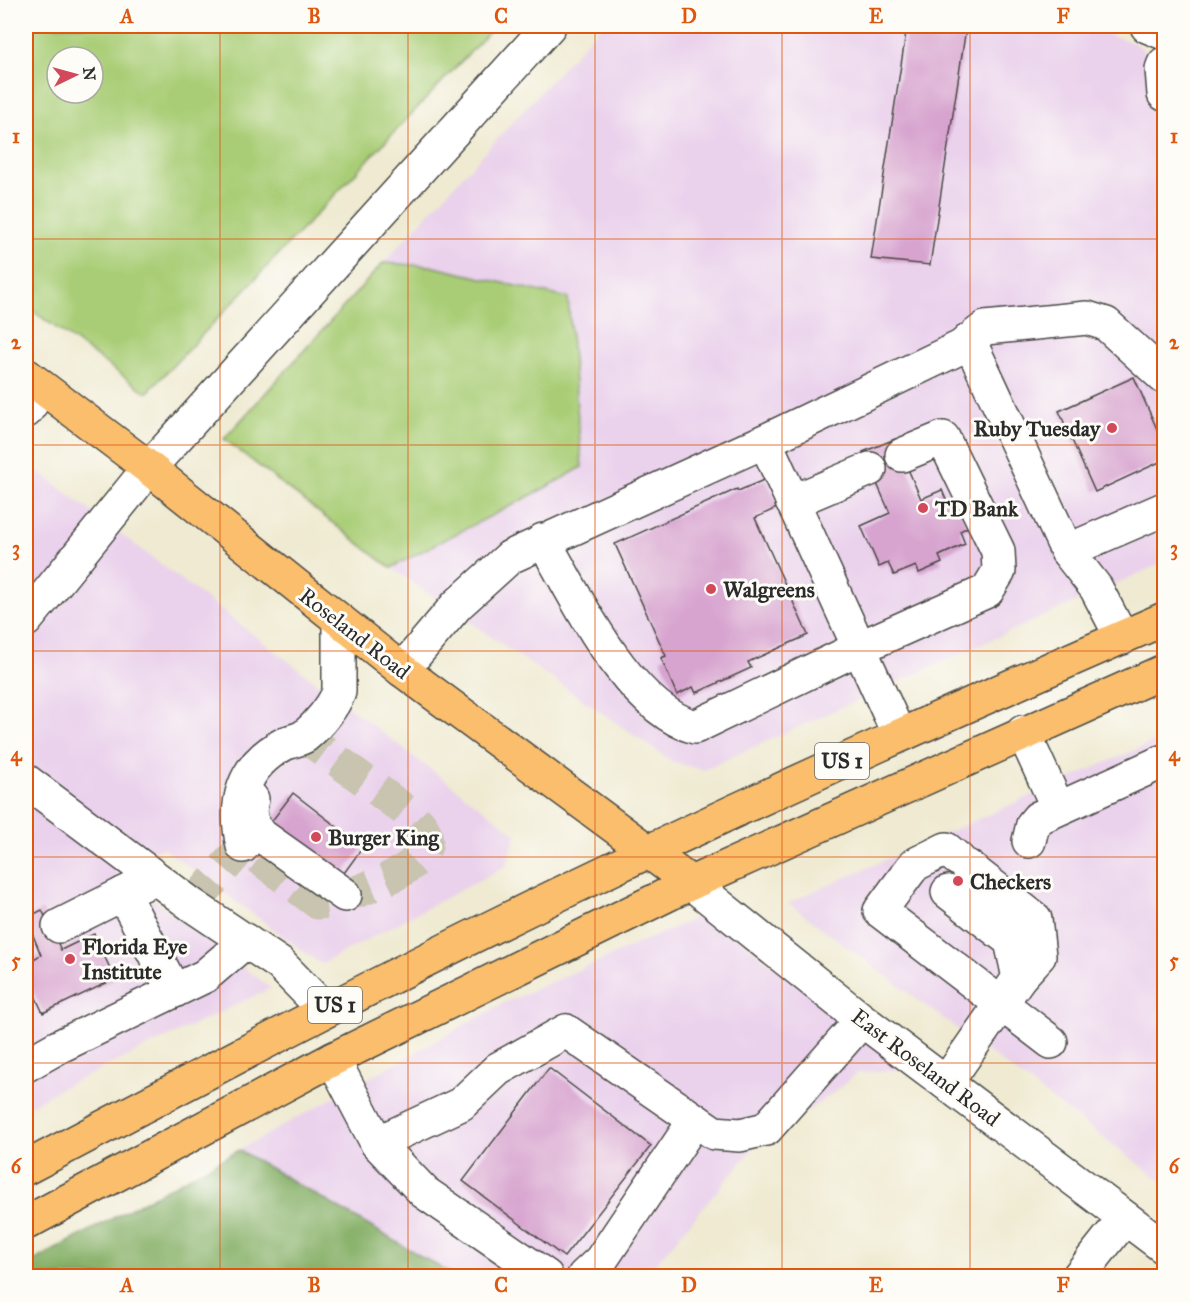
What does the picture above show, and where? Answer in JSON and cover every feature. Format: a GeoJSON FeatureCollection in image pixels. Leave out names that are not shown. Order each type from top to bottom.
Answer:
{"type":"FeatureCollection","features":[{"type":"Feature","properties":{"kind":"main road","name":"Roseland Road"},"geometry":{"type":"LineString","coordinates":[[31,391],[150,468],[339,622],[691,883]]}},
{"type":"Feature","properties":{"kind":"main road","name":"US 1"},"geometry":{"type":"LineString","coordinates":[[26,1168],[325,1010],[648,851],[898,735],[1164,619]]}},
{"type":"Feature","properties":{"kind":"main road","name":"US 1"},"geometry":{"type":"LineString","coordinates":[[26,1223],[333,1059],[691,883],[1023,732],[1164,671]]}},
{"type":"Feature","properties":{"kind":"street"},"geometry":{"type":"LineString","coordinates":[[26,620],[150,468],[549,26]]}},
{"type":"Feature","properties":{"kind":"street"},"geometry":{"type":"LineString","coordinates":[[1147,26],[1164,33]]}},
{"type":"Feature","properties":{"kind":"street"},"geometry":{"type":"LineString","coordinates":[[1164,63],[1162,69],[1164,94]]}},
{"type":"Feature","properties":{"kind":"street"},"geometry":{"type":"LineString","coordinates":[[402,670],[457,605],[510,557],[543,540],[765,441],[969,340],[985,328],[1087,318],[1106,324],[1164,377]]}},
{"type":"Feature","properties":{"kind":"street"},"geometry":{"type":"LineString","coordinates":[[969,340],[1067,550],[1096,588],[1122,638]]}},
{"type":"Feature","properties":{"kind":"street"},"geometry":{"type":"LineString","coordinates":[[543,540],[615,663],[650,700],[678,722],[695,727],[859,648],[987,591],[999,571],[998,551],[943,438],[902,455]]}},
{"type":"Feature","properties":{"kind":"street"},"geometry":{"type":"LineString","coordinates":[[765,441],[898,735]]}},
{"type":"Feature","properties":{"kind":"street"},"geometry":{"type":"LineString","coordinates":[[792,502],[870,469]]}},
{"type":"Feature","properties":{"kind":"street"},"geometry":{"type":"LineString","coordinates":[[1067,550],[1164,508]]}},
{"type":"Feature","properties":{"kind":"street"},"geometry":{"type":"LineString","coordinates":[[339,622],[339,692],[335,702],[289,755],[271,769],[251,801],[252,825],[259,834],[345,896]]}},
{"type":"Feature","properties":{"kind":"street"},"geometry":{"type":"LineString","coordinates":[[1023,732],[1059,808]]}},
{"type":"Feature","properties":{"kind":"street"},"geometry":{"type":"LineString","coordinates":[[243,846],[238,808],[244,784],[255,768],[269,755],[283,745],[304,736]]}},
{"type":"Feature","properties":{"kind":"street"},"geometry":{"type":"LineString","coordinates":[[1029,841],[1032,824],[1038,818],[1164,761]]}},
{"type":"Feature","properties":{"kind":"street"},"geometry":{"type":"LineString","coordinates":[[26,781],[155,878],[280,964],[325,1010]]}},
{"type":"Feature","properties":{"kind":"street"},"geometry":{"type":"LineString","coordinates":[[946,1083],[1010,991],[1011,941],[945,873],[880,911],[1010,991],[1051,1042]]}},
{"type":"Feature","properties":{"kind":"street"},"geometry":{"type":"LineString","coordinates":[[59,926],[155,878]]}},
{"type":"Feature","properties":{"kind":"street","name":"East Roseland Road"},"geometry":{"type":"LineString","coordinates":[[691,883],[862,1020],[1164,1247]]}},
{"type":"Feature","properties":{"kind":"street"},"geometry":{"type":"LineString","coordinates":[[123,894],[174,991]]}},
{"type":"Feature","properties":{"kind":"street"},"geometry":{"type":"LineString","coordinates":[[26,1065],[205,976],[246,941]]}},
{"type":"Feature","properties":{"kind":"street"},"geometry":{"type":"LineString","coordinates":[[377,1143],[461,1104],[498,1069],[566,1031],[714,1133],[740,1135],[766,1129],[862,1020]]}},
{"type":"Feature","properties":{"kind":"street"},"geometry":{"type":"LineString","coordinates":[[333,1059],[377,1143],[424,1192],[546,1276]]}},
{"type":"Feature","properties":{"kind":"street"},"geometry":{"type":"LineString","coordinates":[[584,1276],[601,1260],[695,1120]]}},
{"type":"Feature","properties":{"kind":"street"},"geometry":{"type":"LineString","coordinates":[[1079,1276],[1125,1218]]}},
{"type":"Feature","properties":{"kind":"shaded area"},"geometry":{"type":"Polygon","coordinates":[[[601,26],[1082,26],[1134,43],[1164,66],[1164,562],[703,770],[673,762],[391,568],[457,532],[534,496],[568,298],[430,266],[383,263],[601,26]]]}},
{"type":"Feature","properties":{"kind":"shaded area"},"geometry":{"type":"Polygon","coordinates":[[[26,462],[516,834],[506,866],[321,964],[163,848],[112,868],[271,988],[59,1089],[26,1108],[26,462]]]}},
{"type":"Feature","properties":{"kind":"shaded area"},"geometry":{"type":"Polygon","coordinates":[[[1164,737],[1164,1183],[788,903],[1164,737]]]}},
{"type":"Feature","properties":{"kind":"shaded area"},"geometry":{"type":"Polygon","coordinates":[[[707,913],[900,1065],[897,1070],[857,1073],[835,1092],[756,1145],[645,1276],[455,1276],[239,1150],[502,1004],[707,913]]]}},
{"type":"Feature","properties":{"kind":"green space"},"geometry":{"type":"Polygon","coordinates":[[[26,26],[495,26],[147,393],[26,306],[26,26]]]}},
{"type":"Feature","properties":{"kind":"green space"},"geometry":{"type":"Polygon","coordinates":[[[383,263],[430,266],[568,298],[582,467],[391,568],[224,439],[383,263]]]}},
{"type":"Feature","properties":{"kind":"green space"},"geometry":{"type":"Polygon","coordinates":[[[239,1150],[455,1276],[26,1276],[26,1265],[239,1150]]]}},
{"type":"Feature","properties":{"kind":"building"},"geometry":{"type":"Polygon","coordinates":[[[907,26],[966,28],[930,265],[871,259],[907,26]]]}},
{"type":"Feature","properties":{"kind":"building","name":"Ruby Tuesday"},"geometry":{"type":"Polygon","coordinates":[[[1134,377],[1164,445],[1164,460],[1095,492],[1059,411],[1134,377]]]}},
{"type":"Feature","properties":{"kind":"building","name":"TD Bank"},"geometry":{"type":"Polygon","coordinates":[[[895,439],[921,499],[942,490],[947,502],[955,499],[968,527],[960,531],[965,544],[939,556],[942,563],[919,573],[916,566],[894,575],[888,563],[879,567],[861,526],[890,513],[863,452],[895,439]]]}},
{"type":"Feature","properties":{"kind":"building","name":"Walgreens"},"geometry":{"type":"Polygon","coordinates":[[[766,479],[779,507],[755,518],[808,635],[748,662],[751,668],[696,693],[693,687],[677,695],[661,658],[666,656],[615,544],[737,489],[738,491],[766,479]]]}},
{"type":"Feature","properties":{"kind":"building","name":"Burger King"},"geometry":{"type":"Polygon","coordinates":[[[293,793],[363,847],[339,880],[268,826],[293,793]]]}},
{"type":"Feature","properties":{"kind":"building","name":"Florida Eye Institute"},"geometry":{"type":"Polygon","coordinates":[[[42,910],[61,950],[94,934],[115,979],[43,1013],[26,976],[26,963],[41,955],[26,918],[42,910]]]}},
{"type":"Feature","properties":{"kind":"building"},"geometry":{"type":"Polygon","coordinates":[[[549,1068],[651,1146],[564,1257],[463,1181],[549,1068]]]}},
{"type":"Feature","properties":{"kind":"tunnel"},"geometry":{"type":"LineString","coordinates":[[192,905],[243,846],[318,903],[328,902],[391,877],[407,868],[419,857],[426,845],[425,832],[416,820],[304,736]]}},
{"type":"Feature","properties":{"kind":"place","name":"Ruby Tuesday"},"geometry":{"type":"Point","coordinates":[1112,428]}},
{"type":"Feature","properties":{"kind":"place","name":"TD Bank"},"geometry":{"type":"Point","coordinates":[923,508]}},
{"type":"Feature","properties":{"kind":"place","name":"Walgreens"},"geometry":{"type":"Point","coordinates":[711,589]}},
{"type":"Feature","properties":{"kind":"place","name":"Burger King"},"geometry":{"type":"Point","coordinates":[316,837]}},
{"type":"Feature","properties":{"kind":"place","name":"Checkers"},"geometry":{"type":"Point","coordinates":[958,881]}},
{"type":"Feature","properties":{"kind":"place","name":"Florida Eye Institute"},"geometry":{"type":"Point","coordinates":[70,959]}}]}
